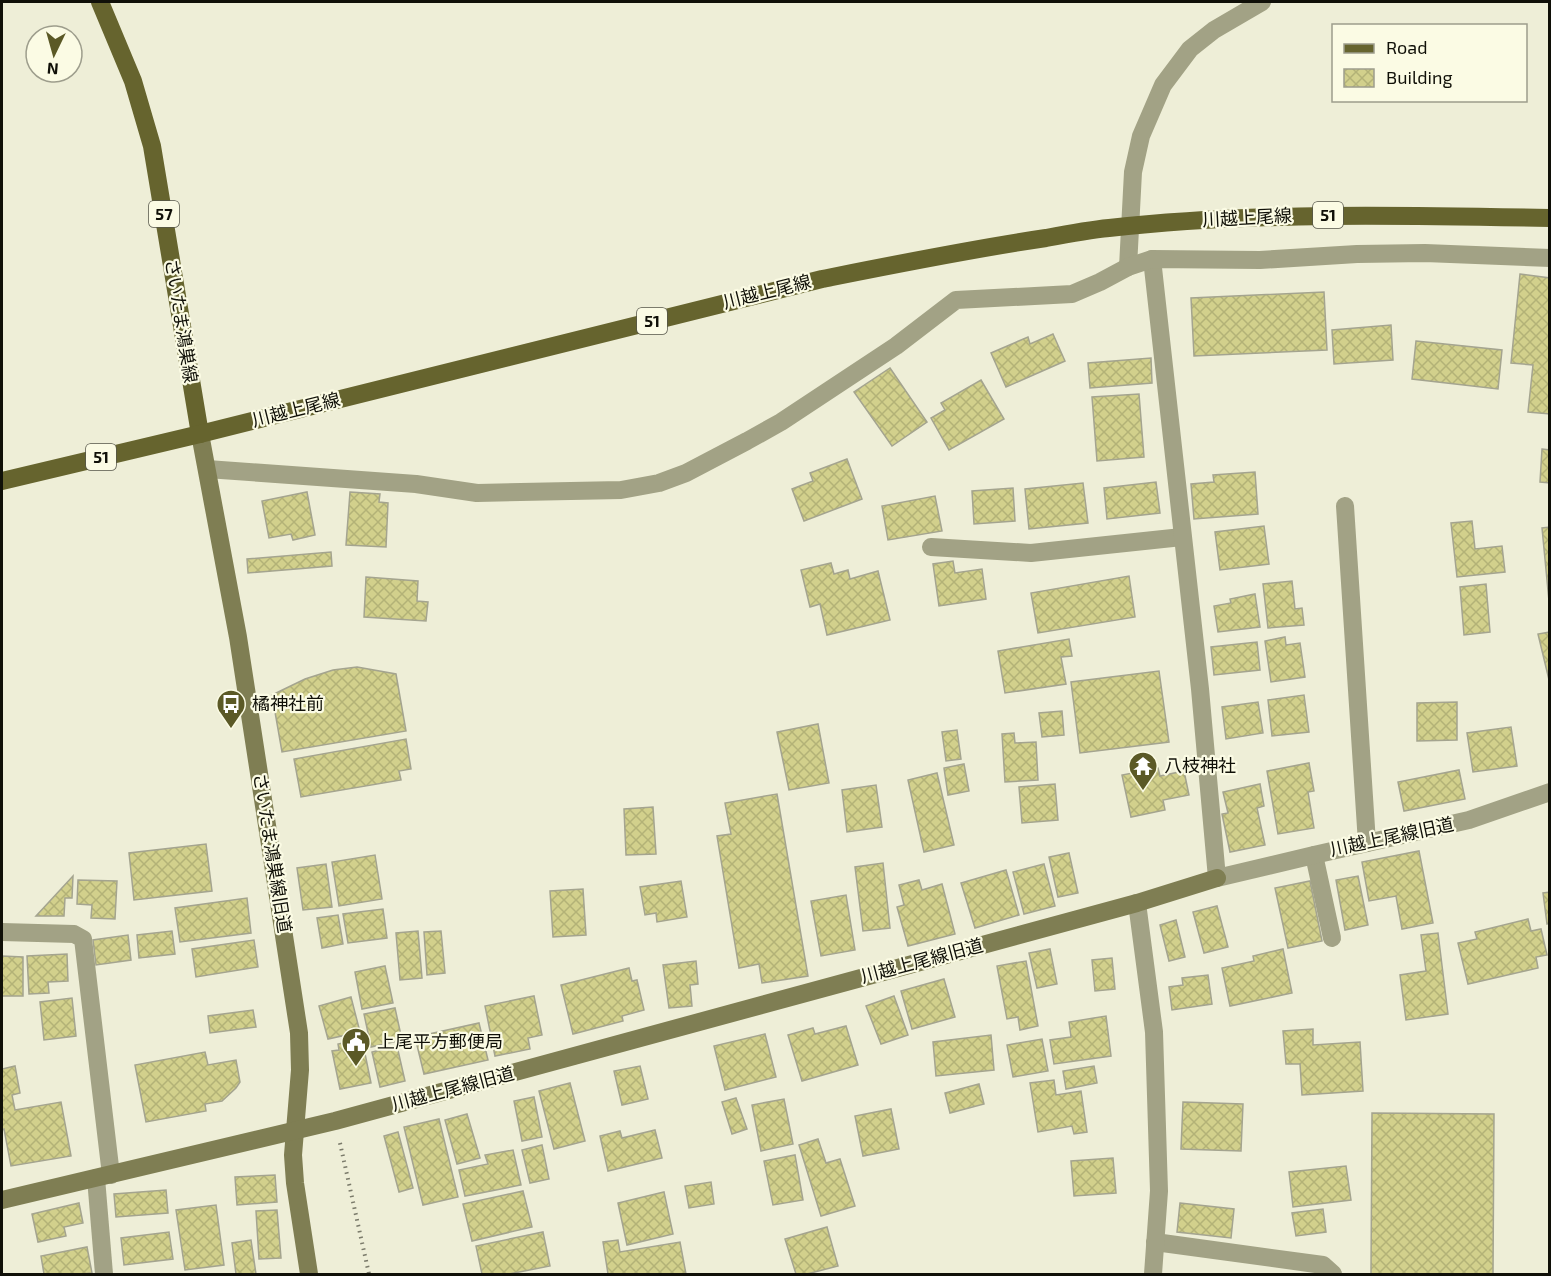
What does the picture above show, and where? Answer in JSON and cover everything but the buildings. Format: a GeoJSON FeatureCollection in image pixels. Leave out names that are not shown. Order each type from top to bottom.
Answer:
{"type":"FeatureCollection","features":[{"type":"Feature","properties":{"kind":"main road","name":"さいたま鴻巣線"},"geometry":{"type":"LineString","coordinates":[[100,2],[133,81],[152,146],[200,434]]}},
{"type":"Feature","properties":{"kind":"main road","name":"川越上尾線"},"geometry":{"type":"LineString","coordinates":[[2,481],[822,279],[931,257],[1108,228],[1193,220],[1361,215],[1550,218]]}},
{"type":"Feature","properties":{"kind":"street"},"geometry":{"type":"LineString","coordinates":[[1128,267],[1133,172],[1141,136],[1163,85],[1190,49],[1214,30],[1262,2]]}},
{"type":"Feature","properties":{"kind":"street"},"geometry":{"type":"LineString","coordinates":[[207,469],[417,484],[477,493],[621,490],[659,483],[686,473],[780,422],[896,346],[956,300],[1072,294],[1128,267],[1152,259],[1260,260],[1414,253],[1550,258]]}},
{"type":"Feature","properties":{"kind":"street"},"geometry":{"type":"LineString","coordinates":[[1152,259],[1201,701],[1217,878]]}},
{"type":"Feature","properties":{"kind":"street","name":"さいたま鴻巣線旧道"},"geometry":{"type":"LineString","coordinates":[[200,434],[238,637],[296,1003],[300,1070],[293,1155],[309,1275]]}},
{"type":"Feature","properties":{"kind":"street"},"geometry":{"type":"LineString","coordinates":[[1345,506],[1367,843]]}},
{"type":"Feature","properties":{"kind":"street"},"geometry":{"type":"LineString","coordinates":[[931,547],[1031,553],[1182,537]]}},
{"type":"Feature","properties":{"kind":"street","name":"川越上尾線旧道"},"geometry":{"type":"LineString","coordinates":[[2,1200],[335,1121],[1137,903],[1217,878],[1469,820],[1550,792]]}},
{"type":"Feature","properties":{"kind":"street"},"geometry":{"type":"LineString","coordinates":[[1314,855],[1332,938]]}},
{"type":"Feature","properties":{"kind":"street"},"geometry":{"type":"LineString","coordinates":[[1137,903],[1154,1032],[1159,1191],[1153,1275]]}},
{"type":"Feature","properties":{"kind":"street"},"geometry":{"type":"LineString","coordinates":[[2,932],[74,934],[82,939],[103,1176],[104,1275]]}},
{"type":"Feature","properties":{"kind":"street"},"geometry":{"type":"LineString","coordinates":[[1155,1242],[1323,1265],[1333,1275]]}},
{"type":"Feature","properties":{"kind":"path"},"geometry":{"type":"LineString","coordinates":[[335,1121],[369,1275]]}},
{"type":"Feature","properties":{"kind":"place","name":"橘神社前"},"geometry":{"type":"Point","coordinates":[231,730]}},
{"type":"Feature","properties":{"kind":"place","name":"八枝神社"},"geometry":{"type":"Point","coordinates":[1143,792]}},
{"type":"Feature","properties":{"kind":"place","name":"上尾平方郵便局"},"geometry":{"type":"Point","coordinates":[356,1068]}}]}
